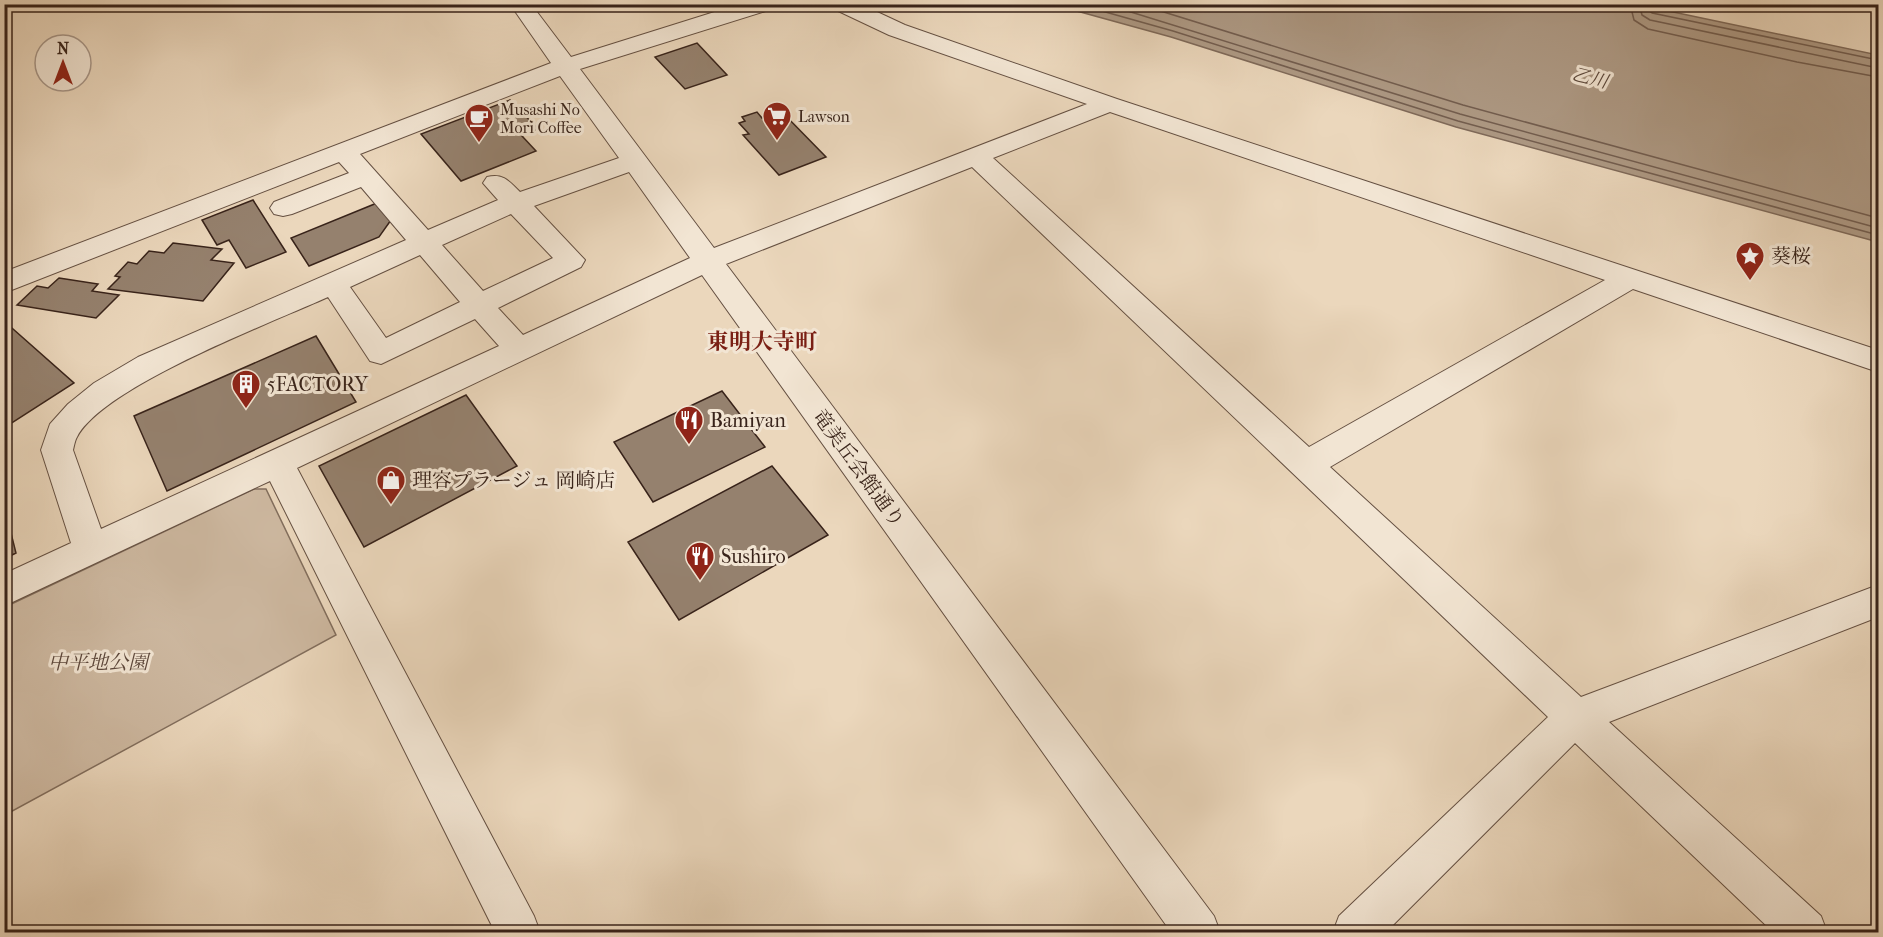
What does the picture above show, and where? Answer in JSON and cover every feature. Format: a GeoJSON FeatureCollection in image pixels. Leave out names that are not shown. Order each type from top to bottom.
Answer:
{"type":"FeatureCollection","features":[{"type":"Feature","properties":{"kind":"street","name":"竜美丘会館通り"},"geometry":{"type":"LineString","coordinates":[[520,4],[1198,933]]}},
{"type":"Feature","properties":{"kind":"street"},"geometry":{"type":"LineString","coordinates":[[4,284],[565,66],[764,4]]}},
{"type":"Feature","properties":{"kind":"street"},"geometry":{"type":"LineString","coordinates":[[842,4],[897,30],[1109,104],[1878,361]]}},
{"type":"Feature","properties":{"kind":"street"},"geometry":{"type":"LineString","coordinates":[[4,591],[708,261],[1109,104]]}},
{"type":"Feature","properties":{"kind":"street"},"geometry":{"type":"LineString","coordinates":[[344,152],[519,350]]}},
{"type":"Feature","properties":{"kind":"street"},"geometry":{"type":"LineString","coordinates":[[976,158],[1805,933]]}},
{"type":"Feature","properties":{"kind":"street"},"geometry":{"type":"LineString","coordinates":[[91,550],[57,450],[61,433],[79,412],[105,392],[149,364],[424,242],[505,193],[635,161]]}},
{"type":"Feature","properties":{"kind":"street"},"geometry":{"type":"LineString","coordinates":[[284,208],[366,176]]}},
{"type":"Feature","properties":{"kind":"street"},"geometry":{"type":"LineString","coordinates":[[333,283],[381,353],[572,260],[505,193]]}},
{"type":"Feature","properties":{"kind":"street"},"geometry":{"type":"LineString","coordinates":[[1305,465],[1631,278]]}},
{"type":"Feature","properties":{"kind":"street"},"geometry":{"type":"LineString","coordinates":[[278,463],[518,933]]}},
{"type":"Feature","properties":{"kind":"street"},"geometry":{"type":"LineString","coordinates":[[1354,933],[1575,717],[1878,603]]}},
{"type":"Feature","properties":{"kind":"green space","name":"中平地公園"},"geometry":{"type":"Polygon","coordinates":[[[254,489],[266,489],[336,635],[5,815],[5,607],[254,489]]]}},
{"type":"Feature","properties":{"kind":"water","name":"乙川"},"geometry":{"type":"Polygon","coordinates":[[[1055,5],[1640,5],[1878,55],[1878,242],[1456,127],[1171,37],[1055,5]]]}},
{"type":"Feature","properties":{"kind":"building"},"geometry":{"type":"Polygon","coordinates":[[[697,43],[727,75],[685,89],[655,57],[697,43]]]}},
{"type":"Feature","properties":{"kind":"building","name":"Musashi No Mori Coffee"},"geometry":{"type":"Polygon","coordinates":[[[510,100],[538,129],[522,136],[536,151],[461,181],[421,134],[510,100]]]}},
{"type":"Feature","properties":{"kind":"building"},"geometry":{"type":"Polygon","coordinates":[[[781,111],[826,157],[779,175],[743,135],[749,134],[739,123],[745,121],[742,117],[757,112],[762,118],[781,111]]]}},
{"type":"Feature","properties":{"kind":"building"},"geometry":{"type":"Polygon","coordinates":[[[253,200],[286,252],[246,268],[229,240],[217,245],[202,220],[253,200]]]}},
{"type":"Feature","properties":{"kind":"building"},"geometry":{"type":"Polygon","coordinates":[[[377,203],[391,220],[379,237],[309,266],[291,238],[377,203]]]}},
{"type":"Feature","properties":{"kind":"building"},"geometry":{"type":"Polygon","coordinates":[[[173,243],[222,249],[211,260],[234,263],[203,301],[108,289],[120,277],[115,276],[128,262],[137,264],[149,251],[164,253],[173,243]]]}},
{"type":"Feature","properties":{"kind":"building"},"geometry":{"type":"Polygon","coordinates":[[[59,278],[98,284],[92,291],[119,295],[96,318],[17,305],[37,286],[48,288],[59,278]]]}},
{"type":"Feature","properties":{"kind":"building"},"geometry":{"type":"Polygon","coordinates":[[[4,321],[74,383],[4,428],[4,321]]]}},
{"type":"Feature","properties":{"kind":"building","name":"5FACTORY"},"geometry":{"type":"Polygon","coordinates":[[[316,336],[356,402],[167,491],[134,416],[316,336]]]}},
{"type":"Feature","properties":{"kind":"building","name":"Bamiyan"},"geometry":{"type":"Polygon","coordinates":[[[722,391],[765,447],[653,502],[614,442],[722,391]]]}},
{"type":"Feature","properties":{"kind":"building","name":"理容プラージュ 岡崎店"},"geometry":{"type":"Polygon","coordinates":[[[466,395],[517,466],[364,547],[319,466],[466,395]]]}},
{"type":"Feature","properties":{"kind":"building","name":"Sushiro"},"geometry":{"type":"Polygon","coordinates":[[[772,466],[828,535],[679,620],[628,542],[772,466]]]}},
{"type":"Feature","properties":{"kind":"building"},"geometry":{"type":"Polygon","coordinates":[[[4,505],[16,553],[4,559],[4,505]]]}},
{"type":"Feature","properties":{"kind":"place","name":"Lawson"},"geometry":{"type":"Point","coordinates":[777,142]}},
{"type":"Feature","properties":{"kind":"place","name":"Musashi No Mori Coffee"},"geometry":{"type":"Point","coordinates":[479,144]}},
{"type":"Feature","properties":{"kind":"place","name":"葵桜"},"geometry":{"type":"Point","coordinates":[1750,282]}},
{"type":"Feature","properties":{"kind":"place","name":"5FACTORY"},"geometry":{"type":"Point","coordinates":[246,410]}},
{"type":"Feature","properties":{"kind":"place","name":"Bamiyan"},"geometry":{"type":"Point","coordinates":[689,446]}},
{"type":"Feature","properties":{"kind":"place","name":"理容プラージュ 岡崎店"},"geometry":{"type":"Point","coordinates":[391,506]}},
{"type":"Feature","properties":{"kind":"place","name":"Sushiro"},"geometry":{"type":"Point","coordinates":[700,582]}},
{"type":"Feature","properties":{"kind":"district","name":"東明大寺町"},"geometry":{"type":"Point","coordinates":[762,341]}}]}
